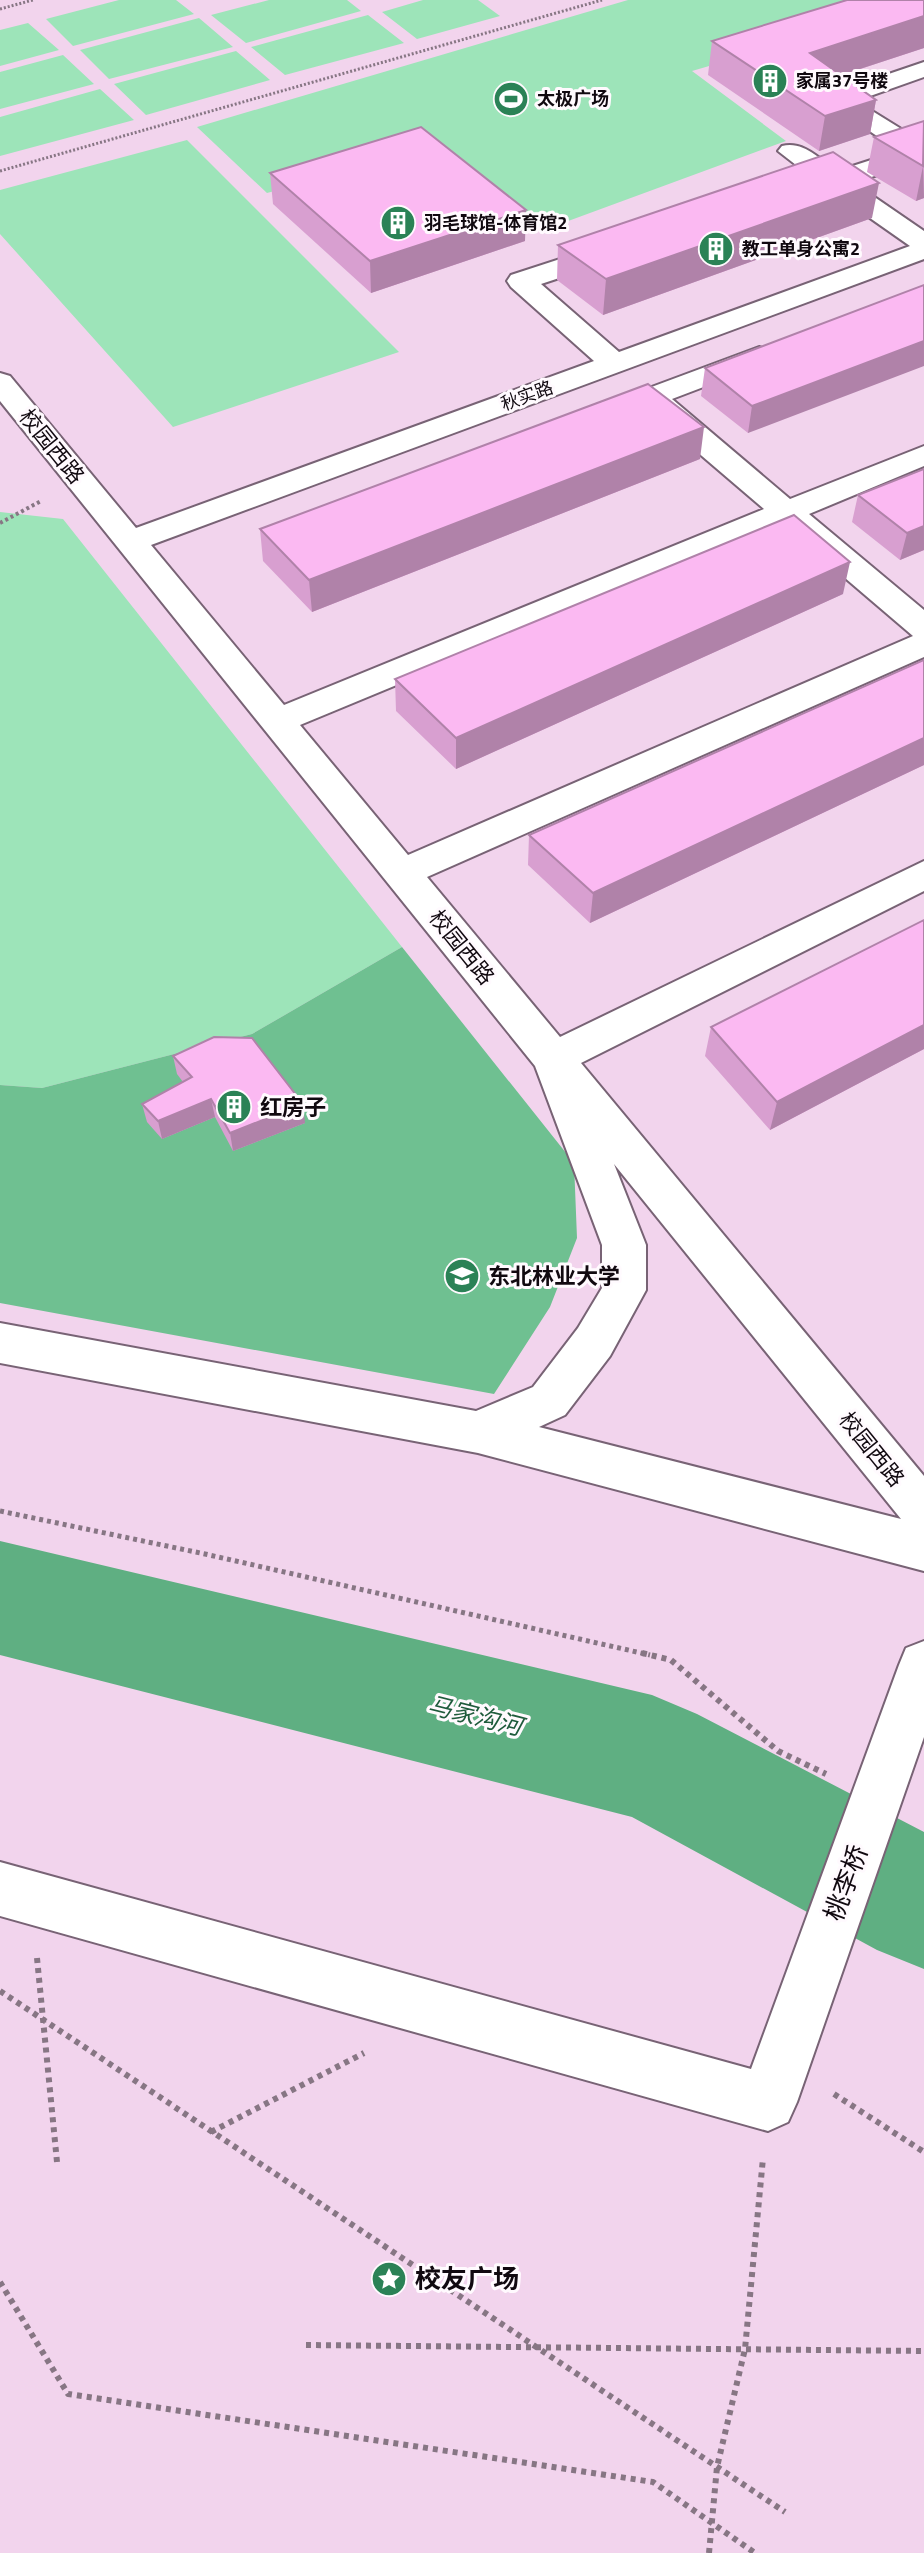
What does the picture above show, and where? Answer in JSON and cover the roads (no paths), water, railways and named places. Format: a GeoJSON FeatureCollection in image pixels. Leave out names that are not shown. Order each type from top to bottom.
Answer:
{"type":"FeatureCollection","features":[{"type":"Feature","properties":{"kind":"street"},"geometry":{"type":"LineString","coordinates":[[922,152],[836,100],[924,69]]}},
{"type":"Feature","properties":{"kind":"street"},"geometry":{"type":"LineString","coordinates":[[791,151],[924,243]]}},
{"type":"Feature","properties":{"kind":"street"},"geometry":{"type":"LineString","coordinates":[[774,200],[922,152]]}},
{"type":"Feature","properties":{"kind":"street"},"geometry":{"type":"LineString","coordinates":[[615,364],[521,281],[640,243]]}},
{"type":"Feature","properties":{"kind":"street","name":"秋实路"},"geometry":{"type":"LineString","coordinates":[[130,541],[924,250]]}},
{"type":"Feature","properties":{"kind":"street"},"geometry":{"type":"LineString","coordinates":[[577,425],[781,348]]}},
{"type":"Feature","properties":{"kind":"street","name":"校园西路"},"geometry":{"type":"LineString","coordinates":[[0,382],[921,1507]]}},
{"type":"Feature","properties":{"kind":"street"},"geometry":{"type":"LineString","coordinates":[[652,397],[924,628]]}},
{"type":"Feature","properties":{"kind":"street"},"geometry":{"type":"LineString","coordinates":[[277,721],[924,455]]}},
{"type":"Feature","properties":{"kind":"street"},"geometry":{"type":"LineString","coordinates":[[402,873],[924,644]]}},
{"type":"Feature","properties":{"kind":"street"},"geometry":{"type":"LineString","coordinates":[[478,1432],[549,1401],[594,1342],[624,1290],[624,1245],[553,1059],[924,875]]}},
{"type":"Feature","properties":{"kind":"street"},"geometry":{"type":"LineString","coordinates":[[0,1343],[478,1432],[924,1548]]}},
{"type":"Feature","properties":{"kind":"street","name":"桃李桥"},"geometry":{"type":"LineString","coordinates":[[15,1893],[442,2011],[775,2081],[924,1665]]}},
{"type":"Feature","properties":{"kind":"waterway","name":"马家沟河"},"geometry":{"type":"LineString","coordinates":[[0,1598],[652,1759],[924,1903]]}},
{"type":"Feature","properties":{"kind":"place","name":"家属37号楼"},"geometry":{"type":"Point","coordinates":[770,81]}},
{"type":"Feature","properties":{"kind":"place","name":"太极广场"},"geometry":{"type":"Point","coordinates":[511,99]}},
{"type":"Feature","properties":{"kind":"place","name":"羽毛球馆-体育馆2"},"geometry":{"type":"Point","coordinates":[398,223]}},
{"type":"Feature","properties":{"kind":"place","name":"教工单身公寓2"},"geometry":{"type":"Point","coordinates":[716,249]}},
{"type":"Feature","properties":{"kind":"place","name":"红房子"},"geometry":{"type":"Point","coordinates":[234,1107]}},
{"type":"Feature","properties":{"kind":"place","name":"东北林业大学"},"geometry":{"type":"Point","coordinates":[462,1276]}},
{"type":"Feature","properties":{"kind":"place","name":"校友广场"},"geometry":{"type":"Point","coordinates":[389,2279]}}]}
